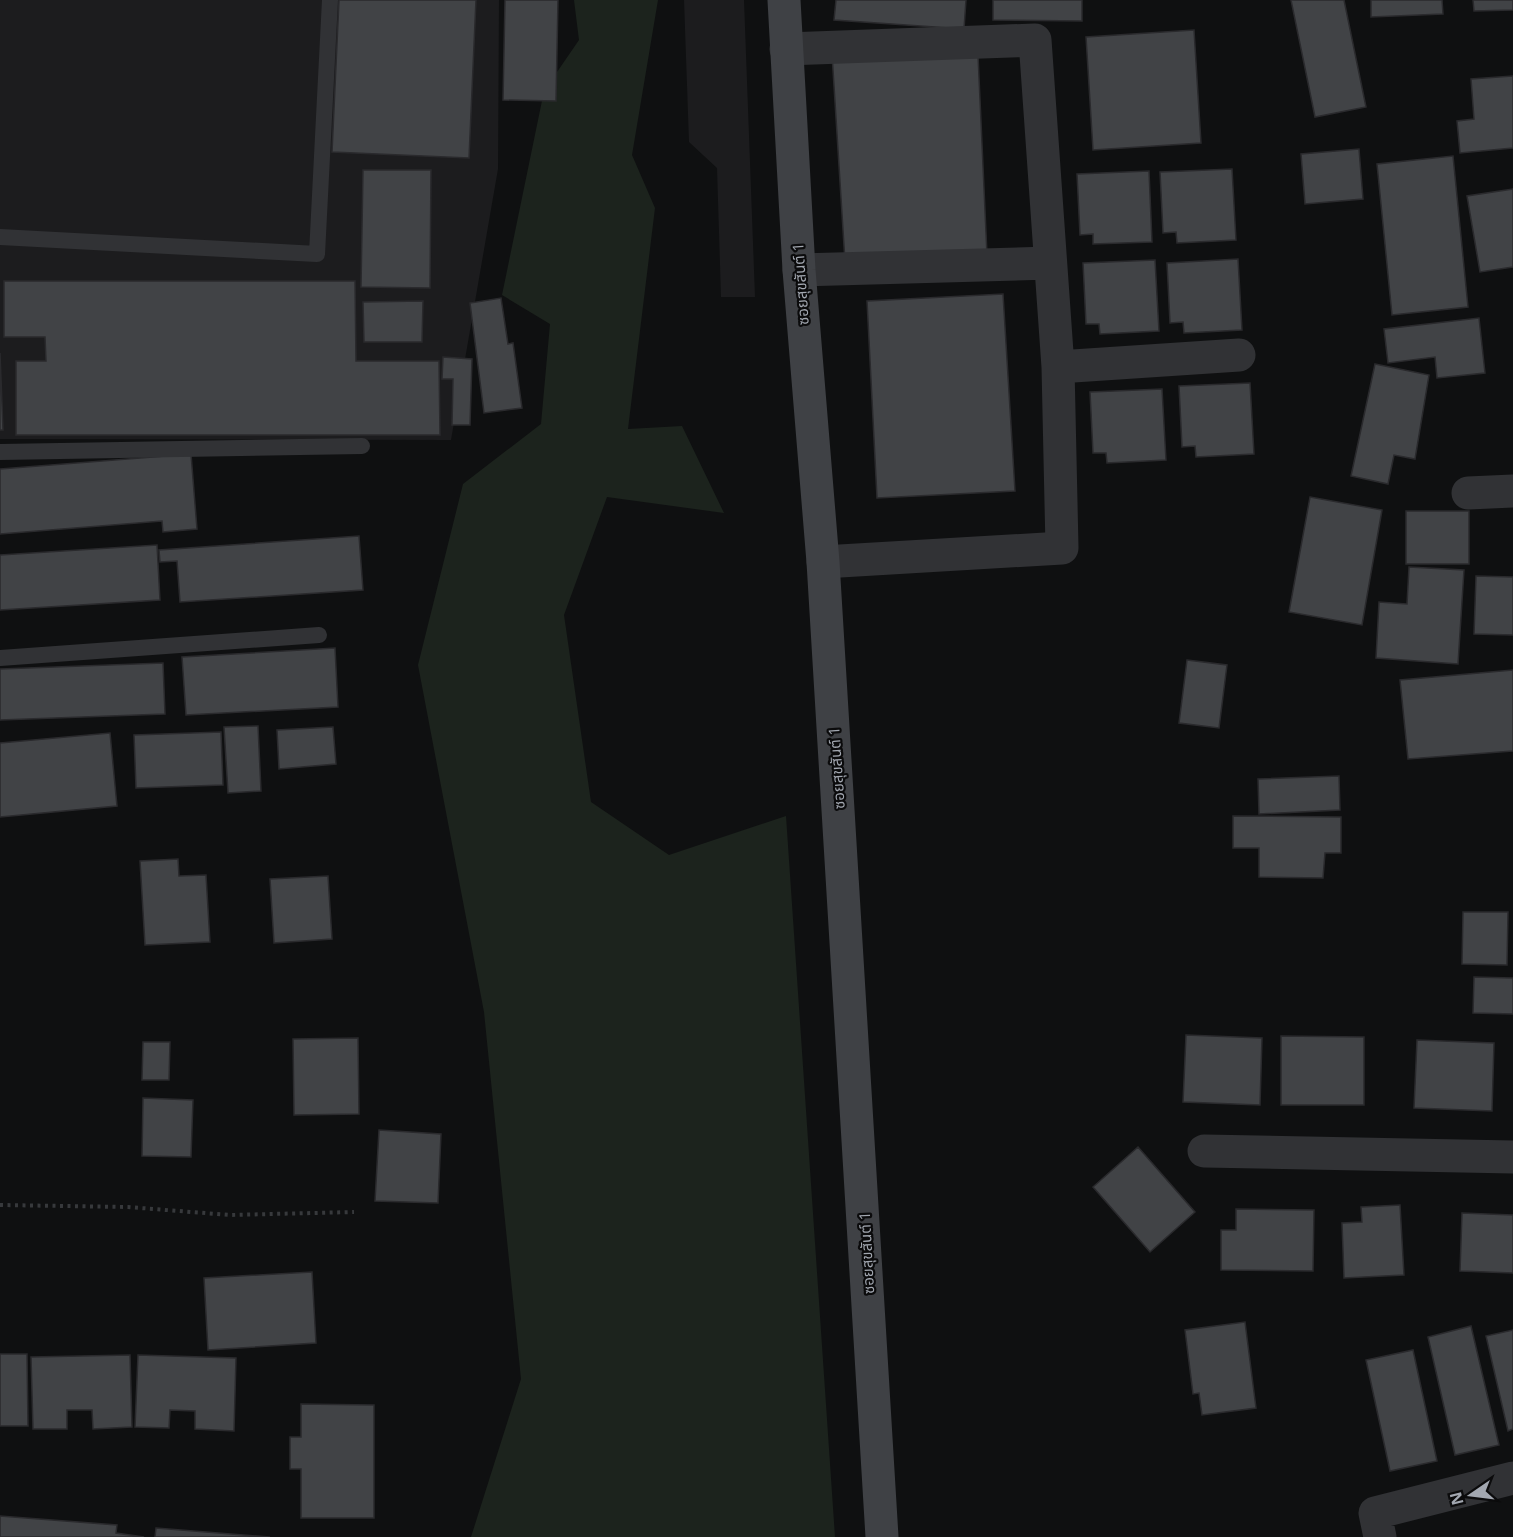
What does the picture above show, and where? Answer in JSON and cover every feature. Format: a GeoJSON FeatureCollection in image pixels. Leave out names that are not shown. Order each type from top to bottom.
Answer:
{"type":"FeatureCollection","features":[{"type":"Feature","properties":{"kind":"street","name":"ซอยสุขสันต์ 1"},"geometry":{"type":"LineString","coordinates":[[784,0],[799,270],[823,562],[882,1537]]}},
{"type":"Feature","properties":{"kind":"street"},"geometry":{"type":"LineString","coordinates":[[786,50],[1035,40],[1058,367],[1062,548],[823,562]]}},
{"type":"Feature","properties":{"kind":"street"},"geometry":{"type":"LineString","coordinates":[[799,270],[1050,263]]}},
{"type":"Feature","properties":{"kind":"street"},"geometry":{"type":"LineString","coordinates":[[1058,367],[1239,355]]}},
{"type":"Feature","properties":{"kind":"street"},"geometry":{"type":"LineString","coordinates":[[1468,493],[1513,491]]}},
{"type":"Feature","properties":{"kind":"street"},"geometry":{"type":"LineString","coordinates":[[1204,1151],[1513,1157]]}},
{"type":"Feature","properties":{"kind":"street"},"geometry":{"type":"LineString","coordinates":[[1380,1537],[1375,1513],[1513,1478]]}},
{"type":"Feature","properties":{"kind":"lane"},"geometry":{"type":"LineString","coordinates":[[0,237],[317,254],[330,0]]}},
{"type":"Feature","properties":{"kind":"lane"},"geometry":{"type":"LineString","coordinates":[[0,452],[362,446]]}},
{"type":"Feature","properties":{"kind":"lane"},"geometry":{"type":"LineString","coordinates":[[0,658],[319,635]]}},
{"type":"Feature","properties":{"kind":"path"},"geometry":{"type":"LineString","coordinates":[[0,1205],[128,1207],[230,1215],[354,1212]]}},
{"type":"Feature","properties":{"kind":"shaded area"},"geometry":{"type":"Polygon","coordinates":[[[0,0],[499,0],[498,169],[451,440],[0,439],[0,0]]]}},
{"type":"Feature","properties":{"kind":"shaded area"},"geometry":{"type":"Polygon","coordinates":[[[574,0],[658,0],[632,155],[655,208],[628,429],[682,426],[724,513],[607,497],[564,615],[591,802],[669,855],[786,816],[835,1537],[471,1537],[521,1379],[484,1012],[418,665],[463,484],[541,424],[550,324],[502,295],[544,91],[579,40],[574,0]]]}},
{"type":"Feature","properties":{"kind":"shaded area"},"geometry":{"type":"Polygon","coordinates":[[[684,0],[744,0],[755,297],[721,297],[717,168],[689,142],[684,0]]]}},
{"type":"Feature","properties":{"kind":"building"},"geometry":{"type":"Polygon","coordinates":[[[339,0],[476,0],[469,158],[332,152],[339,0]]]}},
{"type":"Feature","properties":{"kind":"building"},"geometry":{"type":"Polygon","coordinates":[[[505,0],[558,0],[556,101],[503,100],[505,0]]]}},
{"type":"Feature","properties":{"kind":"building"},"geometry":{"type":"Polygon","coordinates":[[[836,0],[966,0],[964,29],[834,20],[836,0]]]}},
{"type":"Feature","properties":{"kind":"building"},"geometry":{"type":"Polygon","coordinates":[[[993,0],[1082,0],[1082,21],[993,20],[993,0]]]}},
{"type":"Feature","properties":{"kind":"building"},"geometry":{"type":"Polygon","coordinates":[[[1291,0],[1344,0],[1366,107],[1315,117],[1291,0]]]}},
{"type":"Feature","properties":{"kind":"building"},"geometry":{"type":"Polygon","coordinates":[[[1371,0],[1442,0],[1443,14],[1371,17],[1371,0]]]}},
{"type":"Feature","properties":{"kind":"building"},"geometry":{"type":"Polygon","coordinates":[[[1473,0],[1513,0],[1513,10],[1474,11],[1473,0]]]}},
{"type":"Feature","properties":{"kind":"building"},"geometry":{"type":"Polygon","coordinates":[[[1194,30],[1201,143],[1093,150],[1086,37],[1194,30]]]}},
{"type":"Feature","properties":{"kind":"building"},"geometry":{"type":"Polygon","coordinates":[[[832,54],[978,55],[987,255],[845,262],[832,54]]]}},
{"type":"Feature","properties":{"kind":"building"},"geometry":{"type":"Polygon","coordinates":[[[1513,76],[1513,148],[1460,153],[1457,121],[1474,119],[1471,79],[1513,76]]]}},
{"type":"Feature","properties":{"kind":"building"},"geometry":{"type":"Polygon","coordinates":[[[1359,149],[1363,199],[1305,204],[1301,154],[1359,149]]]}},
{"type":"Feature","properties":{"kind":"building"},"geometry":{"type":"Polygon","coordinates":[[[1453,156],[1468,307],[1392,315],[1377,164],[1453,156]]]}},
{"type":"Feature","properties":{"kind":"building"},"geometry":{"type":"Polygon","coordinates":[[[1232,169],[1236,240],[1177,243],[1176,232],[1163,233],[1160,172],[1232,169]]]}},
{"type":"Feature","properties":{"kind":"building"},"geometry":{"type":"Polygon","coordinates":[[[363,170],[431,170],[430,288],[361,287],[363,170]]]}},
{"type":"Feature","properties":{"kind":"building"},"geometry":{"type":"Polygon","coordinates":[[[1149,171],[1152,242],[1093,244],[1093,234],[1080,235],[1077,174],[1149,171]]]}},
{"type":"Feature","properties":{"kind":"building"},"geometry":{"type":"Polygon","coordinates":[[[1513,189],[1513,267],[1480,272],[1467,196],[1513,189]]]}},
{"type":"Feature","properties":{"kind":"building"},"geometry":{"type":"Polygon","coordinates":[[[1238,259],[1242,330],[1184,333],[1183,322],[1170,323],[1167,263],[1238,259]]]}},
{"type":"Feature","properties":{"kind":"building"},"geometry":{"type":"Polygon","coordinates":[[[1155,260],[1159,331],[1100,334],[1099,324],[1086,324],[1083,263],[1155,260]]]}},
{"type":"Feature","properties":{"kind":"building"},"geometry":{"type":"Polygon","coordinates":[[[4,281],[355,281],[356,361],[439,361],[440,435],[16,435],[16,361],[46,361],[45,337],[4,337],[4,281]]]}},
{"type":"Feature","properties":{"kind":"building"},"geometry":{"type":"Polygon","coordinates":[[[1003,294],[1015,491],[877,498],[867,301],[1003,294]]]}},
{"type":"Feature","properties":{"kind":"building"},"geometry":{"type":"Polygon","coordinates":[[[501,298],[508,344],[513,343],[522,408],[484,413],[470,303],[501,298]]]}},
{"type":"Feature","properties":{"kind":"building"},"geometry":{"type":"Polygon","coordinates":[[[423,301],[422,342],[364,342],[363,302],[423,301]]]}},
{"type":"Feature","properties":{"kind":"building"},"geometry":{"type":"Polygon","coordinates":[[[1479,318],[1485,373],[1437,378],[1435,357],[1388,363],[1384,329],[1479,318]]]}},
{"type":"Feature","properties":{"kind":"building"},"geometry":{"type":"Polygon","coordinates":[[[0,353],[3,430],[0,430],[0,353]]]}},
{"type":"Feature","properties":{"kind":"building"},"geometry":{"type":"Polygon","coordinates":[[[443,357],[472,359],[470,425],[452,425],[453,379],[442,379],[443,357]]]}},
{"type":"Feature","properties":{"kind":"building"},"geometry":{"type":"Polygon","coordinates":[[[1375,364],[1429,375],[1415,459],[1394,455],[1388,484],[1351,476],[1375,364]]]}},
{"type":"Feature","properties":{"kind":"building"},"geometry":{"type":"Polygon","coordinates":[[[1250,383],[1254,454],[1196,457],[1195,446],[1182,447],[1179,386],[1250,383]]]}},
{"type":"Feature","properties":{"kind":"building"},"geometry":{"type":"Polygon","coordinates":[[[1162,389],[1166,460],[1107,463],[1106,453],[1093,453],[1090,392],[1162,389]]]}},
{"type":"Feature","properties":{"kind":"building"},"geometry":{"type":"Polygon","coordinates":[[[191,454],[197,529],[163,532],[162,521],[0,534],[0,469],[191,454]]]}},
{"type":"Feature","properties":{"kind":"building"},"geometry":{"type":"Polygon","coordinates":[[[1310,497],[1382,510],[1362,625],[1289,612],[1310,497]]]}},
{"type":"Feature","properties":{"kind":"building"},"geometry":{"type":"Polygon","coordinates":[[[1406,511],[1469,511],[1469,564],[1406,564],[1406,511]]]}},
{"type":"Feature","properties":{"kind":"building"},"geometry":{"type":"Polygon","coordinates":[[[359,536],[363,590],[180,602],[177,561],[160,562],[159,550],[359,536]]]}},
{"type":"Feature","properties":{"kind":"building"},"geometry":{"type":"Polygon","coordinates":[[[157,545],[160,600],[0,610],[0,555],[157,545]]]}},
{"type":"Feature","properties":{"kind":"building"},"geometry":{"type":"Polygon","coordinates":[[[1409,567],[1464,570],[1458,664],[1376,658],[1379,602],[1407,604],[1409,567]]]}},
{"type":"Feature","properties":{"kind":"building"},"geometry":{"type":"Polygon","coordinates":[[[1476,576],[1513,577],[1513,635],[1474,634],[1476,576]]]}},
{"type":"Feature","properties":{"kind":"building"},"geometry":{"type":"Polygon","coordinates":[[[335,648],[338,707],[186,715],[182,657],[335,648]]]}},
{"type":"Feature","properties":{"kind":"building"},"geometry":{"type":"Polygon","coordinates":[[[1187,660],[1227,665],[1219,728],[1179,723],[1187,660]]]}},
{"type":"Feature","properties":{"kind":"building"},"geometry":{"type":"Polygon","coordinates":[[[163,663],[165,714],[0,720],[0,669],[163,663]]]}},
{"type":"Feature","properties":{"kind":"building"},"geometry":{"type":"Polygon","coordinates":[[[1513,670],[1513,751],[1408,759],[1400,680],[1513,670]]]}},
{"type":"Feature","properties":{"kind":"building"},"geometry":{"type":"Polygon","coordinates":[[[258,726],[261,791],[228,793],[224,727],[258,726]]]}},
{"type":"Feature","properties":{"kind":"building"},"geometry":{"type":"Polygon","coordinates":[[[333,727],[336,764],[279,769],[277,730],[333,727]]]}},
{"type":"Feature","properties":{"kind":"building"},"geometry":{"type":"Polygon","coordinates":[[[221,732],[223,785],[136,788],[134,735],[221,732]]]}},
{"type":"Feature","properties":{"kind":"building"},"geometry":{"type":"Polygon","coordinates":[[[110,733],[117,806],[0,817],[0,743],[110,733]]]}},
{"type":"Feature","properties":{"kind":"building"},"geometry":{"type":"Polygon","coordinates":[[[1339,776],[1340,810],[1259,814],[1258,779],[1339,776]]]}},
{"type":"Feature","properties":{"kind":"building"},"geometry":{"type":"Polygon","coordinates":[[[1233,816],[1341,817],[1341,853],[1325,853],[1323,878],[1259,877],[1259,848],[1233,848],[1233,816]]]}},
{"type":"Feature","properties":{"kind":"building"},"geometry":{"type":"Polygon","coordinates":[[[178,859],[179,876],[206,875],[210,942],[145,945],[140,861],[178,859]]]}},
{"type":"Feature","properties":{"kind":"building"},"geometry":{"type":"Polygon","coordinates":[[[328,876],[332,939],[274,943],[270,879],[328,876]]]}},
{"type":"Feature","properties":{"kind":"building"},"geometry":{"type":"Polygon","coordinates":[[[1463,912],[1508,912],[1507,965],[1462,964],[1463,912]]]}},
{"type":"Feature","properties":{"kind":"building"},"geometry":{"type":"Polygon","coordinates":[[[1474,977],[1513,978],[1513,1014],[1473,1013],[1474,977]]]}},
{"type":"Feature","properties":{"kind":"building"},"geometry":{"type":"Polygon","coordinates":[[[1186,1035],[1262,1038],[1260,1105],[1183,1102],[1186,1035]]]}},
{"type":"Feature","properties":{"kind":"building"},"geometry":{"type":"Polygon","coordinates":[[[1281,1036],[1364,1037],[1364,1105],[1281,1105],[1281,1036]]]}},
{"type":"Feature","properties":{"kind":"building"},"geometry":{"type":"Polygon","coordinates":[[[358,1038],[359,1114],[294,1115],[293,1039],[358,1038]]]}},
{"type":"Feature","properties":{"kind":"building"},"geometry":{"type":"Polygon","coordinates":[[[1417,1040],[1494,1043],[1492,1111],[1414,1108],[1417,1040]]]}},
{"type":"Feature","properties":{"kind":"building"},"geometry":{"type":"Polygon","coordinates":[[[143,1042],[170,1042],[169,1080],[142,1080],[143,1042]]]}},
{"type":"Feature","properties":{"kind":"building"},"geometry":{"type":"Polygon","coordinates":[[[143,1098],[193,1100],[191,1157],[142,1156],[143,1098]]]}},
{"type":"Feature","properties":{"kind":"building"},"geometry":{"type":"Polygon","coordinates":[[[379,1130],[441,1134],[438,1203],[375,1201],[379,1130]]]}},
{"type":"Feature","properties":{"kind":"building"},"geometry":{"type":"Polygon","coordinates":[[[1138,1147],[1195,1212],[1150,1252],[1093,1187],[1138,1147]]]}},
{"type":"Feature","properties":{"kind":"building"},"geometry":{"type":"Polygon","coordinates":[[[1400,1205],[1404,1275],[1344,1278],[1342,1223],[1362,1222],[1361,1207],[1400,1205]]]}},
{"type":"Feature","properties":{"kind":"building"},"geometry":{"type":"Polygon","coordinates":[[[1236,1209],[1314,1210],[1313,1271],[1221,1270],[1221,1230],[1236,1230],[1236,1209]]]}},
{"type":"Feature","properties":{"kind":"building"},"geometry":{"type":"Polygon","coordinates":[[[1462,1213],[1513,1215],[1513,1273],[1460,1271],[1462,1213]]]}},
{"type":"Feature","properties":{"kind":"building"},"geometry":{"type":"Polygon","coordinates":[[[312,1272],[316,1343],[208,1350],[204,1278],[312,1272]]]}},
{"type":"Feature","properties":{"kind":"building"},"geometry":{"type":"Polygon","coordinates":[[[1245,1322],[1256,1408],[1202,1415],[1199,1393],[1193,1394],[1185,1330],[1245,1322]]]}},
{"type":"Feature","properties":{"kind":"building"},"geometry":{"type":"Polygon","coordinates":[[[1471,1326],[1499,1445],[1455,1455],[1428,1337],[1471,1326]]]}},
{"type":"Feature","properties":{"kind":"building"},"geometry":{"type":"Polygon","coordinates":[[[1513,1330],[1513,1429],[1508,1431],[1486,1336],[1513,1330]]]}},
{"type":"Feature","properties":{"kind":"building"},"geometry":{"type":"Polygon","coordinates":[[[1413,1350],[1437,1461],[1390,1471],[1366,1360],[1413,1350]]]}},
{"type":"Feature","properties":{"kind":"building"},"geometry":{"type":"Polygon","coordinates":[[[0,1354],[27,1354],[28,1426],[0,1426],[0,1354]]]}},
{"type":"Feature","properties":{"kind":"building"},"geometry":{"type":"Polygon","coordinates":[[[130,1355],[132,1427],[93,1429],[92,1410],[67,1410],[67,1429],[33,1429],[31,1357],[130,1355]]]}},
{"type":"Feature","properties":{"kind":"building"},"geometry":{"type":"Polygon","coordinates":[[[138,1355],[236,1358],[234,1431],[195,1429],[195,1411],[170,1410],[169,1428],[135,1427],[138,1355]]]}},
{"type":"Feature","properties":{"kind":"building"},"geometry":{"type":"Polygon","coordinates":[[[301,1404],[374,1405],[374,1518],[301,1518],[301,1469],[290,1469],[290,1437],[301,1437],[301,1404]]]}},
{"type":"Feature","properties":{"kind":"building"},"geometry":{"type":"Polygon","coordinates":[[[0,1516],[117,1525],[116,1533],[144,1537],[0,1537],[0,1516]]]}},
{"type":"Feature","properties":{"kind":"building"},"geometry":{"type":"Polygon","coordinates":[[[156,1528],[270,1537],[155,1537],[156,1528]]]}}]}
